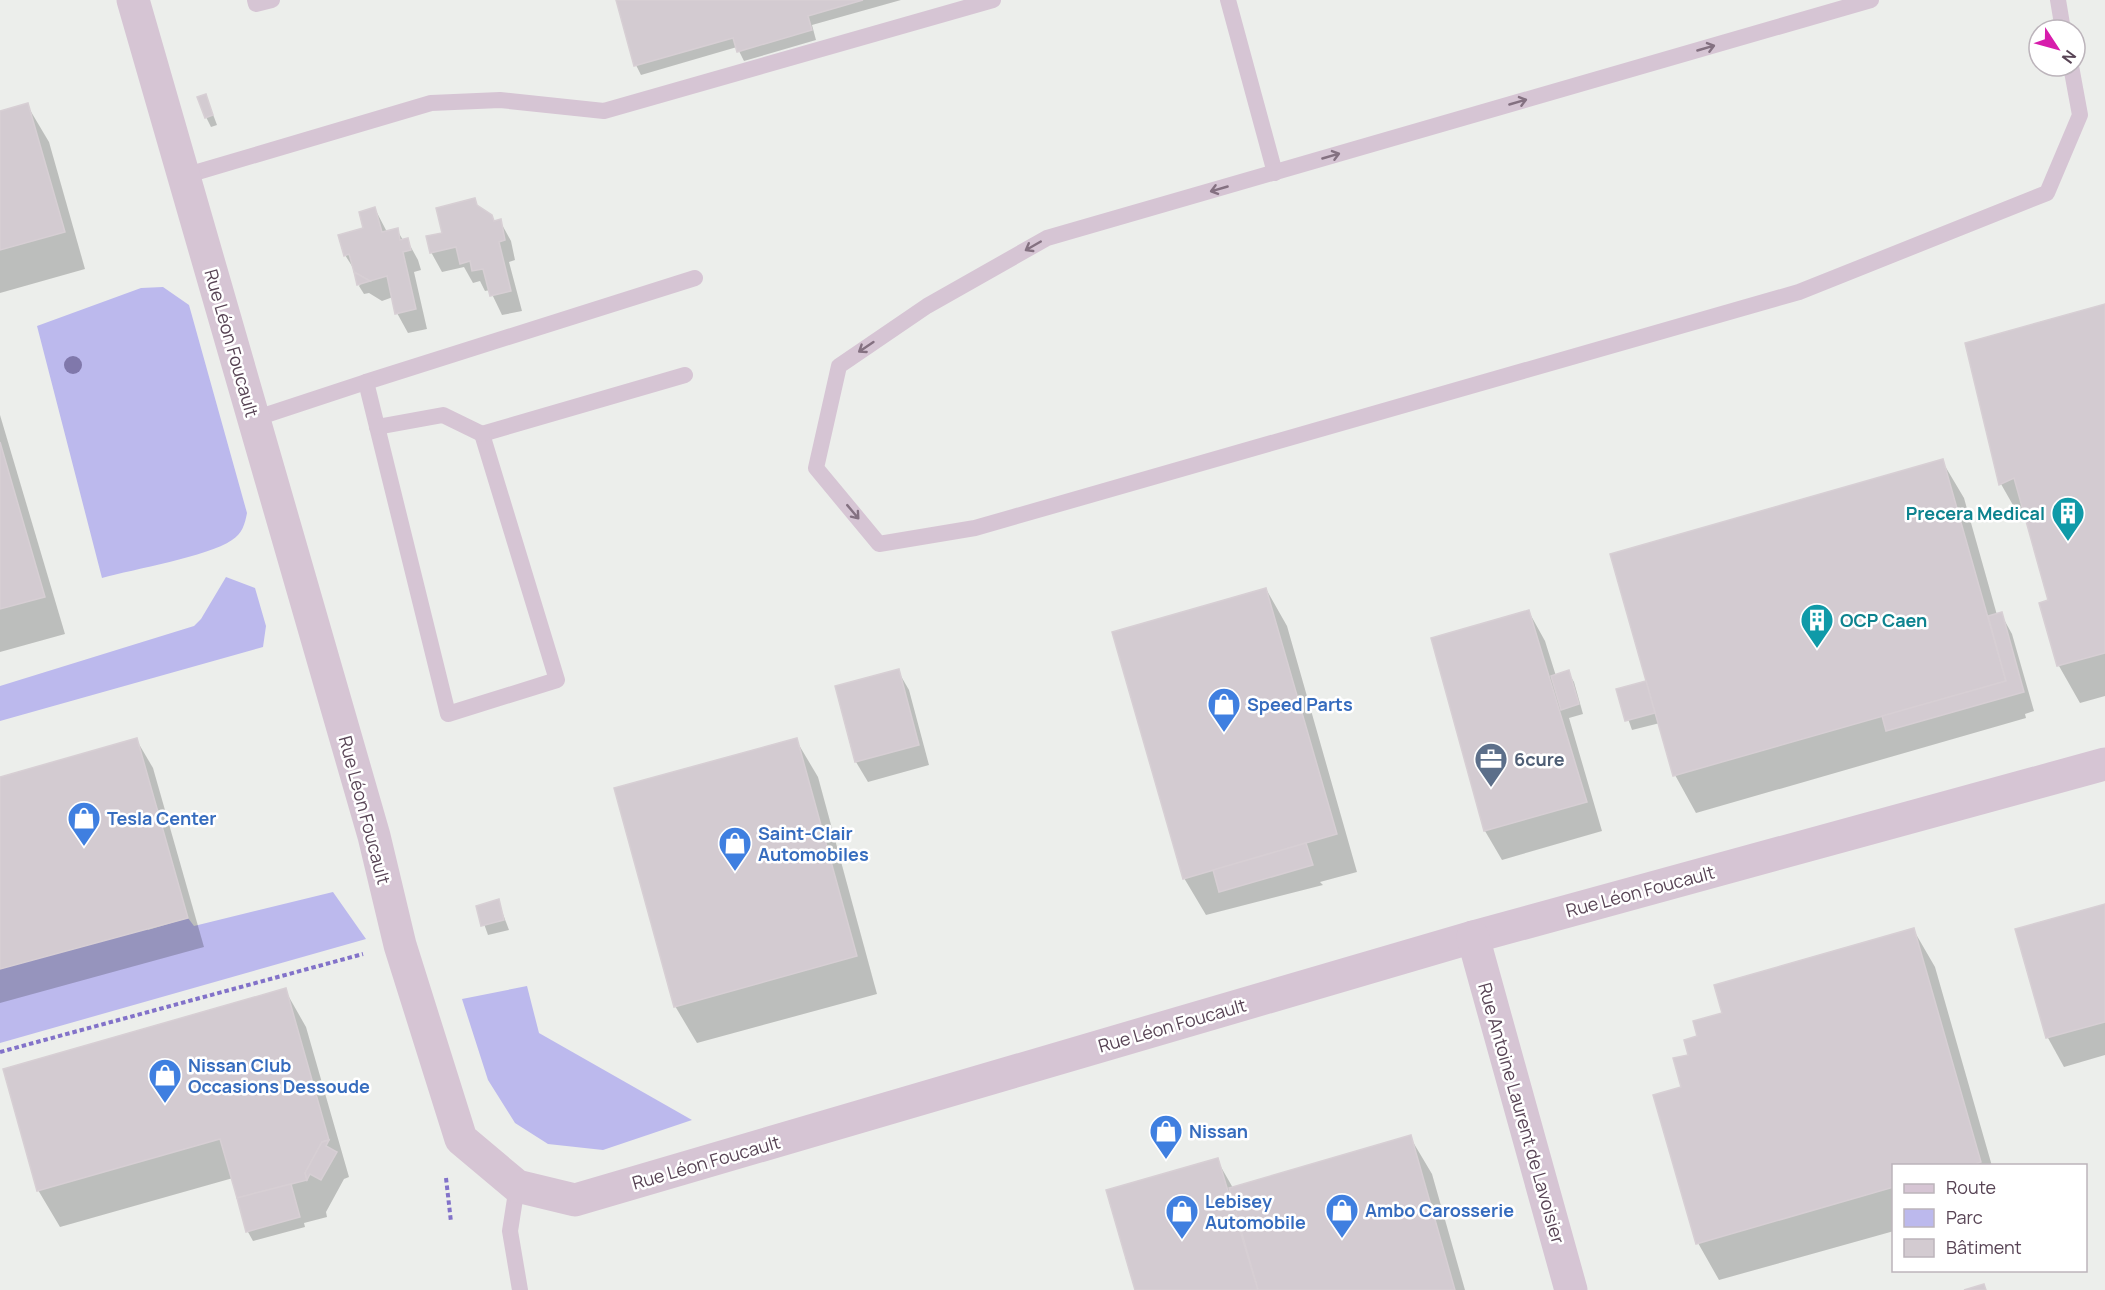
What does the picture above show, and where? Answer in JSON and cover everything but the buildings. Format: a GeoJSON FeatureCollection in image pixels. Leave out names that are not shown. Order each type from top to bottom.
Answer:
{"type":"FeatureCollection","features":[{"type":"Feature","properties":{"kind":"street","name":"Rue Léon Foucault"},"geometry":{"type":"LineString","coordinates":[[133,0],[374,836],[400,945],[461,1138],[517,1186],[575,1200],[1473,937],[2105,764]]}},
{"type":"Feature","properties":{"kind":"street","name":"Rue Antoine Laurent de Lavoisier"},"geometry":{"type":"LineString","coordinates":[[1473,937],[1571,1290]]}},
{"type":"Feature","properties":{"kind":"lane"},"geometry":{"type":"LineString","coordinates":[[255,0],[256,4],[273,0]]}},
{"type":"Feature","properties":{"kind":"lane"},"geometry":{"type":"LineString","coordinates":[[184,176],[431,103],[500,100],[604,111],[993,0]]}},
{"type":"Feature","properties":{"kind":"lane"},"geometry":{"type":"LineString","coordinates":[[1228,0],[1275,172]]}},
{"type":"Feature","properties":{"kind":"lane"},"geometry":{"type":"LineString","coordinates":[[1871,0],[1047,238],[927,306],[839,366],[816,468],[879,544],[975,528],[1799,292],[2047,193],[2080,115],[2073,78]]}},
{"type":"Feature","properties":{"kind":"lane"},"geometry":{"type":"LineString","coordinates":[[2058,0],[2061,18]]}},
{"type":"Feature","properties":{"kind":"lane"},"geometry":{"type":"LineString","coordinates":[[254,419],[695,278]]}},
{"type":"Feature","properties":{"kind":"lane"},"geometry":{"type":"LineString","coordinates":[[377,428],[443,415],[482,434],[685,375]]}},
{"type":"Feature","properties":{"kind":"lane"},"geometry":{"type":"LineString","coordinates":[[366,382],[448,714],[557,680],[482,434]]}},
{"type":"Feature","properties":{"kind":"lane"},"geometry":{"type":"LineString","coordinates":[[517,1186],[510,1231],[520,1290]]}},
{"type":"Feature","properties":{"kind":"path"},"geometry":{"type":"LineString","coordinates":[[0,1052],[370,952]]}},
{"type":"Feature","properties":{"kind":"path"},"geometry":{"type":"LineString","coordinates":[[446,1176],[451,1222]]}},
{"type":"Feature","properties":{"kind":"green space"},"geometry":{"type":"Polygon","coordinates":[[[163,287],[189,305],[247,513],[238,535],[221,546],[188,557],[102,578],[37,326],[141,288],[163,287]]]}},
{"type":"Feature","properties":{"kind":"green space"},"geometry":{"type":"Polygon","coordinates":[[[226,577],[255,588],[266,626],[263,647],[0,721],[0,686],[194,626],[201,619],[226,577]]]}},
{"type":"Feature","properties":{"kind":"green space"},"geometry":{"type":"Polygon","coordinates":[[[333,892],[366,939],[0,1043],[0,969],[146,927],[148,930],[188,918],[194,926],[333,892]]]}},
{"type":"Feature","properties":{"kind":"green space"},"geometry":{"type":"Polygon","coordinates":[[[527,986],[539,1033],[692,1120],[603,1150],[548,1144],[515,1123],[488,1080],[462,999],[527,986]]]}},
{"type":"Feature","properties":{"kind":"place","name":"Precera Medical"},"geometry":{"type":"Point","coordinates":[2068,542]}},
{"type":"Feature","properties":{"kind":"place","name":"OCP Caen"},"geometry":{"type":"Point","coordinates":[1817,649]}},
{"type":"Feature","properties":{"kind":"place","name":"Speed Parts"},"geometry":{"type":"Point","coordinates":[1224,733]}},
{"type":"Feature","properties":{"kind":"place","name":"6cure"},"geometry":{"type":"Point","coordinates":[1491,788]}},
{"type":"Feature","properties":{"kind":"place","name":"Tesla Center"},"geometry":{"type":"Point","coordinates":[84,847]}},
{"type":"Feature","properties":{"kind":"place","name":"Saint-Clair Automobiles"},"geometry":{"type":"Point","coordinates":[735,872]}},
{"type":"Feature","properties":{"kind":"place","name":"Nissan Club Occasions Dessoude"},"geometry":{"type":"Point","coordinates":[165,1104]}},
{"type":"Feature","properties":{"kind":"place","name":"Nissan"},"geometry":{"type":"Point","coordinates":[1166,1160]}},
{"type":"Feature","properties":{"kind":"place","name":"Ambo Carosserie"},"geometry":{"type":"Point","coordinates":[1342,1239]}},
{"type":"Feature","properties":{"kind":"place","name":"Lebisey Automobile"},"geometry":{"type":"Point","coordinates":[1182,1240]}}]}
